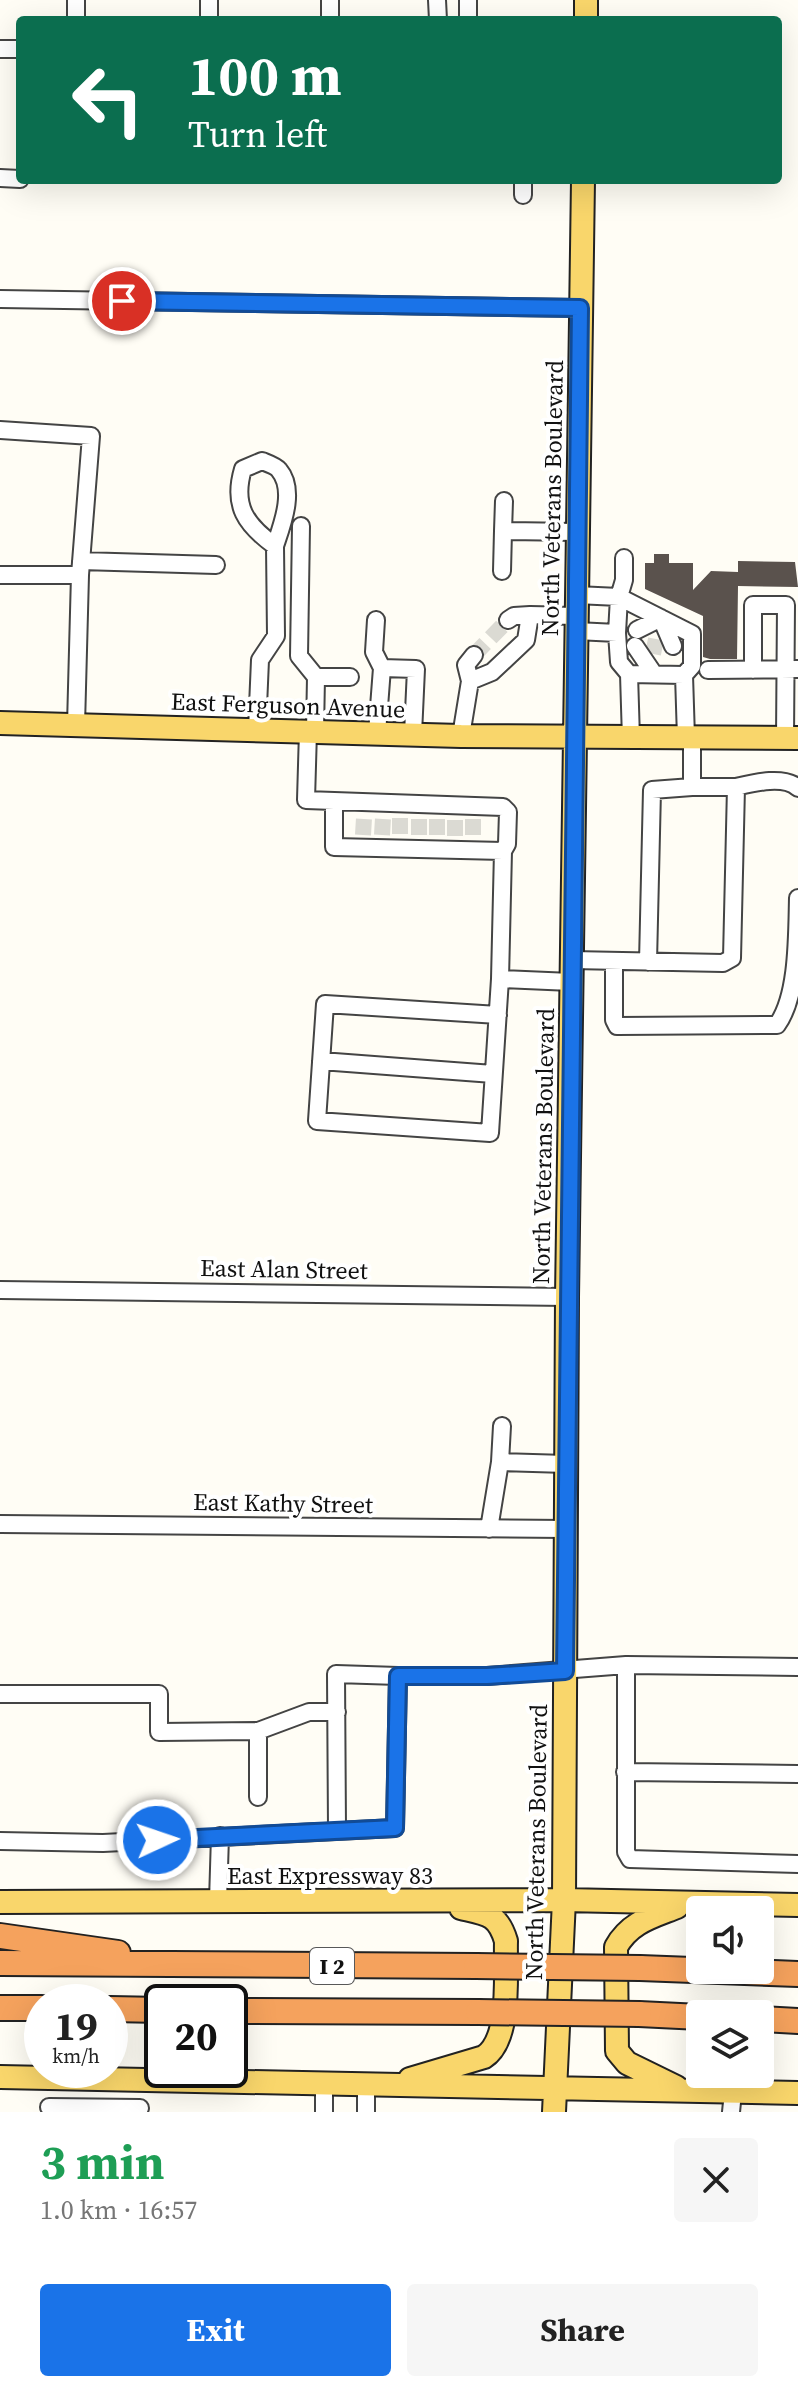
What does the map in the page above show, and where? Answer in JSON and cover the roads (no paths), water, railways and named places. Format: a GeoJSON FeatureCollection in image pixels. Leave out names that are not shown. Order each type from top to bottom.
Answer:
{"type":"FeatureCollection","features":[{"type":"Feature","properties":{"kind":"highway"},"geometry":{"type":"LineString","coordinates":[[0,1936],[188,1965]]}},
{"type":"Feature","properties":{"kind":"highway","name":"I 2"},"geometry":{"type":"LineString","coordinates":[[0,1963],[640,1968],[798,1974]]}},
{"type":"Feature","properties":{"kind":"highway"},"geometry":{"type":"LineString","coordinates":[[0,2008],[24,2008]]}},
{"type":"Feature","properties":{"kind":"highway"},"geometry":{"type":"LineString","coordinates":[[248,2011],[686,2016]]}},
{"type":"Feature","properties":{"kind":"highway"},"geometry":{"type":"LineString","coordinates":[[774,2020],[798,2021]]}},
{"type":"Feature","properties":{"kind":"main road","name":"North Veterans Boulevard"},"geometry":{"type":"LineString","coordinates":[[554,2101],[564,1900],[567,1297],[583,184]]}},
{"type":"Feature","properties":{"kind":"main road","name":"East Ferguson Avenue"},"geometry":{"type":"LineString","coordinates":[[0,723],[461,736],[792,738]]}},
{"type":"Feature","properties":{"kind":"main road","name":"East Expressway 83"},"geometry":{"type":"LineString","coordinates":[[0,1902],[564,1900],[686,1903]]}},
{"type":"Feature","properties":{"kind":"main road"},"geometry":{"type":"LineString","coordinates":[[389,2085],[484,2057],[491,2053],[502,2033],[506,1941],[499,1922],[481,1912],[421,1901]]}},
{"type":"Feature","properties":{"kind":"main road"},"geometry":{"type":"LineString","coordinates":[[686,1904],[635,1923],[624,1933],[616,1947],[617,2051],[627,2063],[685,2091],[732,2102],[798,2093]]}},
{"type":"Feature","properties":{"kind":"main road","name":"East Expressway 83"},"geometry":{"type":"LineString","coordinates":[[774,1905],[798,1905]]}},
{"type":"Feature","properties":{"kind":"main road"},"geometry":{"type":"LineString","coordinates":[[0,2077],[366,2084],[554,2101],[685,2091]]}},
{"type":"Feature","properties":{"kind":"street"},"geometry":{"type":"LineString","coordinates":[[0,299],[580,308]]}},
{"type":"Feature","properties":{"kind":"street"},"geometry":{"type":"LineString","coordinates":[[0,430],[91,436],[80,568],[76,725]]}},
{"type":"Feature","properties":{"kind":"street"},"geometry":{"type":"LineString","coordinates":[[257,730],[260,660],[276,636],[275,546],[286,511],[285,483],[279,469],[262,461],[243,469],[237,488],[242,512],[256,532],[275,546]]}},
{"type":"Feature","properties":{"kind":"street"},"geometry":{"type":"LineString","coordinates":[[502,571],[504,501]]}},
{"type":"Feature","properties":{"kind":"street"},"geometry":{"type":"LineString","coordinates":[[301,526],[299,656],[316,677],[306,800],[334,801],[364,826],[473,828],[503,851]]}},
{"type":"Feature","properties":{"kind":"street"},"geometry":{"type":"LineString","coordinates":[[503,531],[577,532]]}},
{"type":"Feature","properties":{"kind":"street"},"geometry":{"type":"LineString","coordinates":[[624,558],[617,633],[619,662],[629,674],[631,739]]}},
{"type":"Feature","properties":{"kind":"street"},"geometry":{"type":"LineString","coordinates":[[0,575],[80,568],[216,565]]}},
{"type":"Feature","properties":{"kind":"street"},"geometry":{"type":"LineString","coordinates":[[508,620],[514,616],[576,614],[619,597],[692,634],[692,666],[684,675],[692,787]]}},
{"type":"Feature","properties":{"kind":"street"},"geometry":{"type":"LineString","coordinates":[[753,670],[753,605],[786,605],[792,738]]}},
{"type":"Feature","properties":{"kind":"street"},"geometry":{"type":"LineString","coordinates":[[576,614],[617,633]]}},
{"type":"Feature","properties":{"kind":"street"},"geometry":{"type":"LineString","coordinates":[[470,681],[492,672],[526,640],[530,615]]}},
{"type":"Feature","properties":{"kind":"street"},"geometry":{"type":"LineString","coordinates":[[654,674],[636,638],[661,618]]}},
{"type":"Feature","properties":{"kind":"street"},"geometry":{"type":"LineString","coordinates":[[654,674],[655,646],[661,618]]}},
{"type":"Feature","properties":{"kind":"street"},"geometry":{"type":"LineString","coordinates":[[654,674],[672,653],[661,618]]}},
{"type":"Feature","properties":{"kind":"street"},"geometry":{"type":"LineString","coordinates":[[376,620],[374,652],[382,668],[377,733]]}},
{"type":"Feature","properties":{"kind":"street"},"geometry":{"type":"LineString","coordinates":[[461,736],[470,681],[466,665],[474,655]]}},
{"type":"Feature","properties":{"kind":"street"},"geometry":{"type":"LineString","coordinates":[[382,668],[416,669],[413,734]]}},
{"type":"Feature","properties":{"kind":"street"},"geometry":{"type":"LineString","coordinates":[[708,670],[791,669]]}},
{"type":"Feature","properties":{"kind":"street"},"geometry":{"type":"LineString","coordinates":[[629,674],[684,675]]}},
{"type":"Feature","properties":{"kind":"street"},"geometry":{"type":"LineString","coordinates":[[316,677],[350,677]]}},
{"type":"Feature","properties":{"kind":"street"},"geometry":{"type":"LineString","coordinates":[[648,962],[652,790],[736,787],[756,782],[790,782],[798,788]]}},
{"type":"Feature","properties":{"kind":"street"},"geometry":{"type":"LineString","coordinates":[[500,979],[572,971],[614,961],[723,963],[732,958],[736,787]]}},
{"type":"Feature","properties":{"kind":"street"},"geometry":{"type":"LineString","coordinates":[[334,801],[334,847],[364,826],[473,828],[503,807],[508,812],[507,844],[503,851],[500,979],[498,1015],[493,1074],[490,1133],[317,1121],[325,1004],[498,1015]]}},
{"type":"Feature","properties":{"kind":"street"},"geometry":{"type":"LineString","coordinates":[[614,961],[614,1020],[617,1026],[777,1025],[792,1004],[796,984],[798,898]]}},
{"type":"Feature","properties":{"kind":"street"},"geometry":{"type":"LineString","coordinates":[[321,1061],[493,1074]]}},
{"type":"Feature","properties":{"kind":"street","name":"East Alan Street"},"geometry":{"type":"LineString","coordinates":[[0,1290],[567,1297]]}},
{"type":"Feature","properties":{"kind":"street"},"geometry":{"type":"LineString","coordinates":[[489,1529],[500,1462],[502,1426]]}},
{"type":"Feature","properties":{"kind":"street"},"geometry":{"type":"LineString","coordinates":[[500,1462],[566,1464]]}},
{"type":"Feature","properties":{"kind":"street","name":"East Kathy Street"},"geometry":{"type":"LineString","coordinates":[[0,1524],[566,1529]]}},
{"type":"Feature","properties":{"kind":"street"},"geometry":{"type":"LineString","coordinates":[[626,1665],[626,1852],[630,1859],[798,1864]]}},
{"type":"Feature","properties":{"kind":"street"},"geometry":{"type":"LineString","coordinates":[[337,1829],[336,1674],[487,1676],[626,1665],[798,1667]]}},
{"type":"Feature","properties":{"kind":"street"},"geometry":{"type":"LineString","coordinates":[[0,1841],[103,1843],[395,1828],[398,1676]]}},
{"type":"Feature","properties":{"kind":"street"},"geometry":{"type":"LineString","coordinates":[[0,1694],[159,1694],[159,1732],[258,1731],[309,1712],[337,1712]]}},
{"type":"Feature","properties":{"kind":"street"},"geometry":{"type":"LineString","coordinates":[[258,1731],[258,1797]]}},
{"type":"Feature","properties":{"kind":"street"},"geometry":{"type":"LineString","coordinates":[[625,1772],[798,1774]]}},
{"type":"Feature","properties":{"kind":"street"},"geometry":{"type":"LineString","coordinates":[[218,1901],[220,1836]]}},
{"type":"Feature","properties":{"kind":"street"},"geometry":{"type":"LineString","coordinates":[[49,2107],[142,2110],[140,2080]]}},
{"type":"Feature","properties":{"kind":"street"},"geometry":{"type":"LineString","coordinates":[[324,2083],[324,2112]]}},
{"type":"Feature","properties":{"kind":"street"},"geometry":{"type":"LineString","coordinates":[[366,2084],[366,2112]]}},
{"type":"Feature","properties":{"kind":"tunnel"},"geometry":{"type":"LineString","coordinates":[[474,655],[508,620]]}},
{"type":"Feature","properties":{"kind":"tunnel"},"geometry":{"type":"LineString","coordinates":[[653,654],[656,639]]}},
{"type":"Feature","properties":{"kind":"tunnel"},"geometry":{"type":"LineString","coordinates":[[363,835],[364,818]]}},
{"type":"Feature","properties":{"kind":"tunnel"},"geometry":{"type":"LineString","coordinates":[[382,835],[383,818]]}},
{"type":"Feature","properties":{"kind":"tunnel"},"geometry":{"type":"LineString","coordinates":[[400,818],[400,835]]}},
{"type":"Feature","properties":{"kind":"tunnel"},"geometry":{"type":"LineString","coordinates":[[419,819],[419,835]]}},
{"type":"Feature","properties":{"kind":"tunnel"},"geometry":{"type":"LineString","coordinates":[[437,819],[437,836]]}},
{"type":"Feature","properties":{"kind":"tunnel"},"geometry":{"type":"LineString","coordinates":[[455,819],[455,836]]}},
{"type":"Feature","properties":{"kind":"tunnel"},"geometry":{"type":"LineString","coordinates":[[473,819],[473,836]]}}]}
